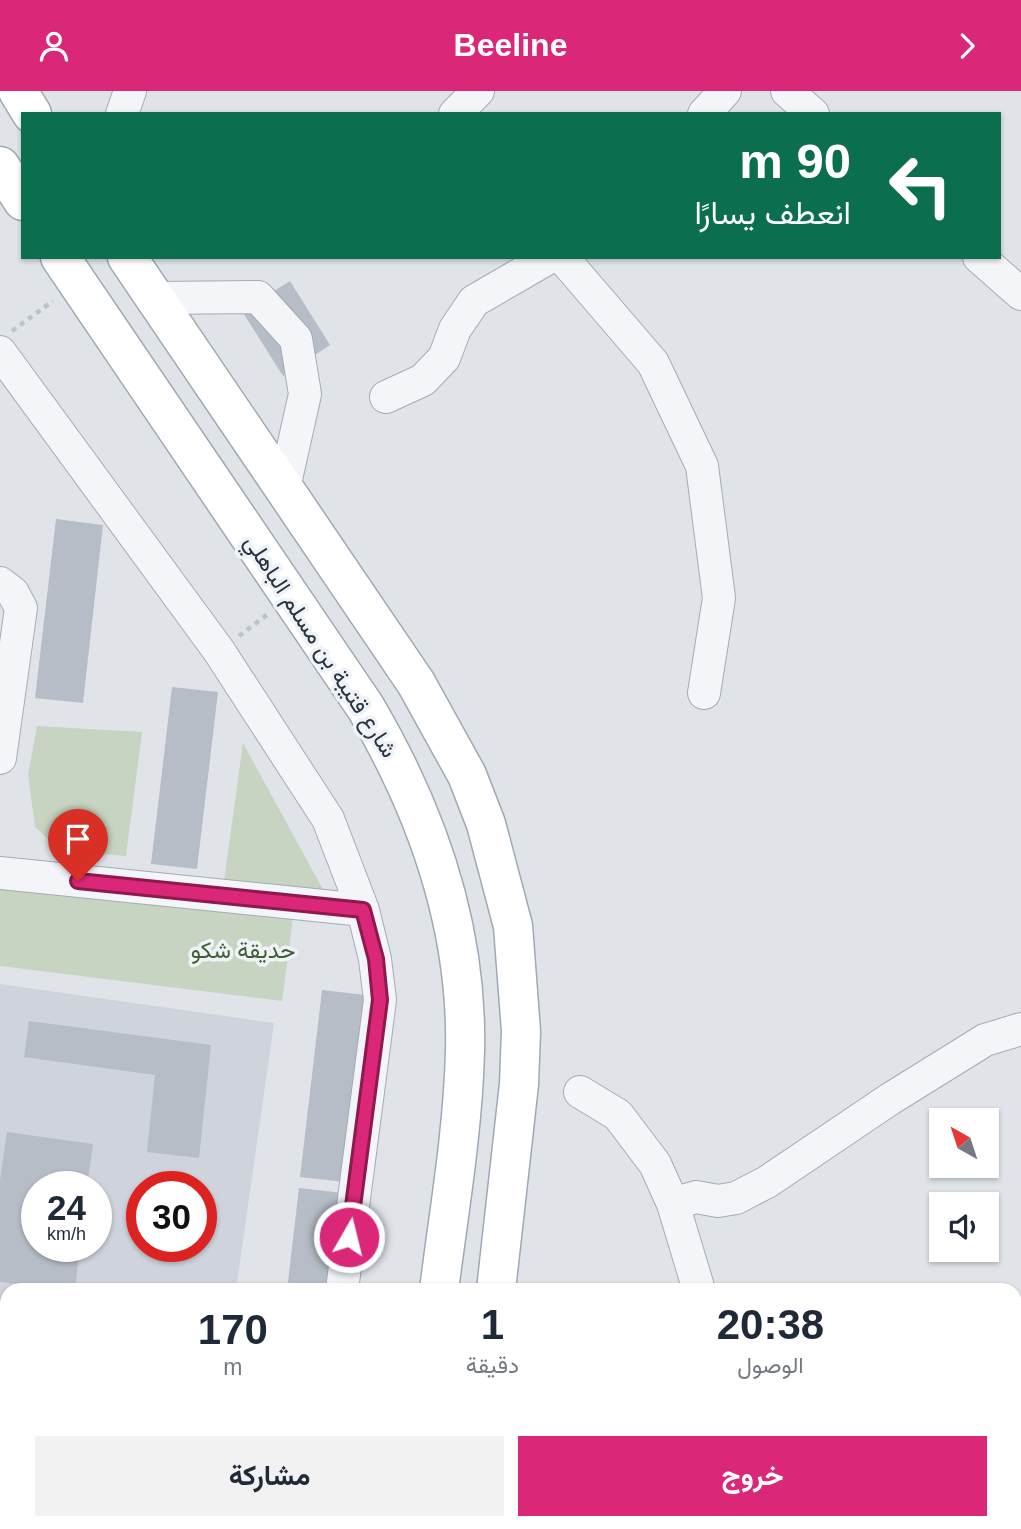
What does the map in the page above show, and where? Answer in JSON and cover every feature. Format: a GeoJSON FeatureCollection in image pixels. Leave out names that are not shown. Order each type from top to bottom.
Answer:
{"type":"FeatureCollection","features":[{"type":"Feature","properties":{"kind":"main road"},"geometry":{"type":"LineString","coordinates":[[18,91],[31,112]]}},
{"type":"Feature","properties":{"kind":"main road"},"geometry":{"type":"LineString","coordinates":[[0,166],[21,198]]}},
{"type":"Feature","properties":{"kind":"main road"},"geometry":{"type":"LineString","coordinates":[[128,259],[444,728],[467,775],[502,875],[518,965],[522,1031],[519,1084],[497,1283]]}},
{"type":"Feature","properties":{"kind":"main road","name":"شارع قتيبة بن مسلم الباهلي"},"geometry":{"type":"LineString","coordinates":[[68,270],[366,708],[396,759],[421,814],[440,871],[454,929],[462,988],[465,1048],[463,1108],[440,1283]]}},
{"type":"Feature","properties":{"kind":"street"},"geometry":{"type":"LineString","coordinates":[[123,112],[130,91]]}},
{"type":"Feature","properties":{"kind":"street"},"geometry":{"type":"LineString","coordinates":[[457,112],[478,91]]}},
{"type":"Feature","properties":{"kind":"street"},"geometry":{"type":"LineString","coordinates":[[706,112],[725,91]]}},
{"type":"Feature","properties":{"kind":"street"},"geometry":{"type":"LineString","coordinates":[[787,91],[811,112]]}},
{"type":"Feature","properties":{"kind":"street"},"geometry":{"type":"LineString","coordinates":[[386,397],[423,380],[444,358],[455,328],[474,301],[547,259]]}},
{"type":"Feature","properties":{"kind":"street"},"geometry":{"type":"LineString","coordinates":[[564,259],[653,363],[702,466],[719,599],[704,693]]}},
{"type":"Feature","properties":{"kind":"street"},"geometry":{"type":"LineString","coordinates":[[981,259],[1021,293]]}},
{"type":"Feature","properties":{"kind":"street"},"geometry":{"type":"LineString","coordinates":[[155,298],[258,297],[296,339],[305,394],[284,488]]}},
{"type":"Feature","properties":{"kind":"street"},"geometry":{"type":"LineString","coordinates":[[6,342],[219,652],[328,819],[363,910],[376,959],[380,1000],[343,1283]]}},
{"type":"Feature","properties":{"kind":"street"},"geometry":{"type":"LineString","coordinates":[[0,583],[13,593],[21,608],[0,758]]}},
{"type":"Feature","properties":{"kind":"street"},"geometry":{"type":"LineString","coordinates":[[0,873],[363,910]]}},
{"type":"Feature","properties":{"kind":"street"},"geometry":{"type":"LineString","coordinates":[[673,1204],[696,1197],[718,1201],[736,1198],[767,1182],[890,1099],[985,1040],[1021,1029]]}},
{"type":"Feature","properties":{"kind":"street"},"geometry":{"type":"LineString","coordinates":[[580,1092],[618,1115],[655,1164],[673,1204],[697,1283]]}},
{"type":"Feature","properties":{"kind":"path"},"geometry":{"type":"LineString","coordinates":[[6,342],[68,270]]}},
{"type":"Feature","properties":{"kind":"path"},"geometry":{"type":"LineString","coordinates":[[219,652],[272,611]]}},
{"type":"Feature","properties":{"kind":"shaded area"},"geometry":{"type":"Polygon","coordinates":[[[0,984],[274,1023],[237,1283],[0,1283],[0,984]]]}},
{"type":"Feature","properties":{"kind":"green space"},"geometry":{"type":"Polygon","coordinates":[[[37,726],[142,732],[126,856],[61,851],[35,827],[28,775],[37,726]]]}},
{"type":"Feature","properties":{"kind":"green space"},"geometry":{"type":"Polygon","coordinates":[[[243,743],[326,895],[224,881],[243,743]]]}},
{"type":"Feature","properties":{"kind":"green space","name":"حديقة شكو"},"geometry":{"type":"Polygon","coordinates":[[[0,879],[294,910],[282,1001],[0,966],[0,879]]]}},
{"type":"Feature","properties":{"kind":"building"},"geometry":{"type":"Polygon","coordinates":[[[290,281],[330,345],[283,376],[242,311],[290,281]]]}},
{"type":"Feature","properties":{"kind":"building"},"geometry":{"type":"Polygon","coordinates":[[[56,519],[103,525],[83,703],[35,698],[56,519]]]}},
{"type":"Feature","properties":{"kind":"building"},"geometry":{"type":"Polygon","coordinates":[[[172,687],[218,692],[197,869],[151,864],[172,687]]]}},
{"type":"Feature","properties":{"kind":"building"},"geometry":{"type":"Polygon","coordinates":[[[322,990],[374,996],[345,1182],[300,1177],[322,990]]]}},
{"type":"Feature","properties":{"kind":"building"},"geometry":{"type":"Polygon","coordinates":[[[29,1021],[211,1045],[199,1158],[147,1152],[155,1075],[24,1057],[29,1021]]]}},
{"type":"Feature","properties":{"kind":"building"},"geometry":{"type":"Polygon","coordinates":[[[7,1132],[93,1144],[89,1171],[21,1171],[21,1262],[78,1262],[76,1283],[0,1282],[0,1180],[7,1132]]]}},
{"type":"Feature","properties":{"kind":"building"},"geometry":{"type":"Polygon","coordinates":[[[299,1188],[343,1193],[332,1283],[288,1283],[299,1188]]]}},
{"type":"Feature","properties":{"kind":"route"},"geometry":{"type":"LineString","coordinates":[[78,881],[363,910],[376,959],[380,1000],[349,1237]]}}]}
